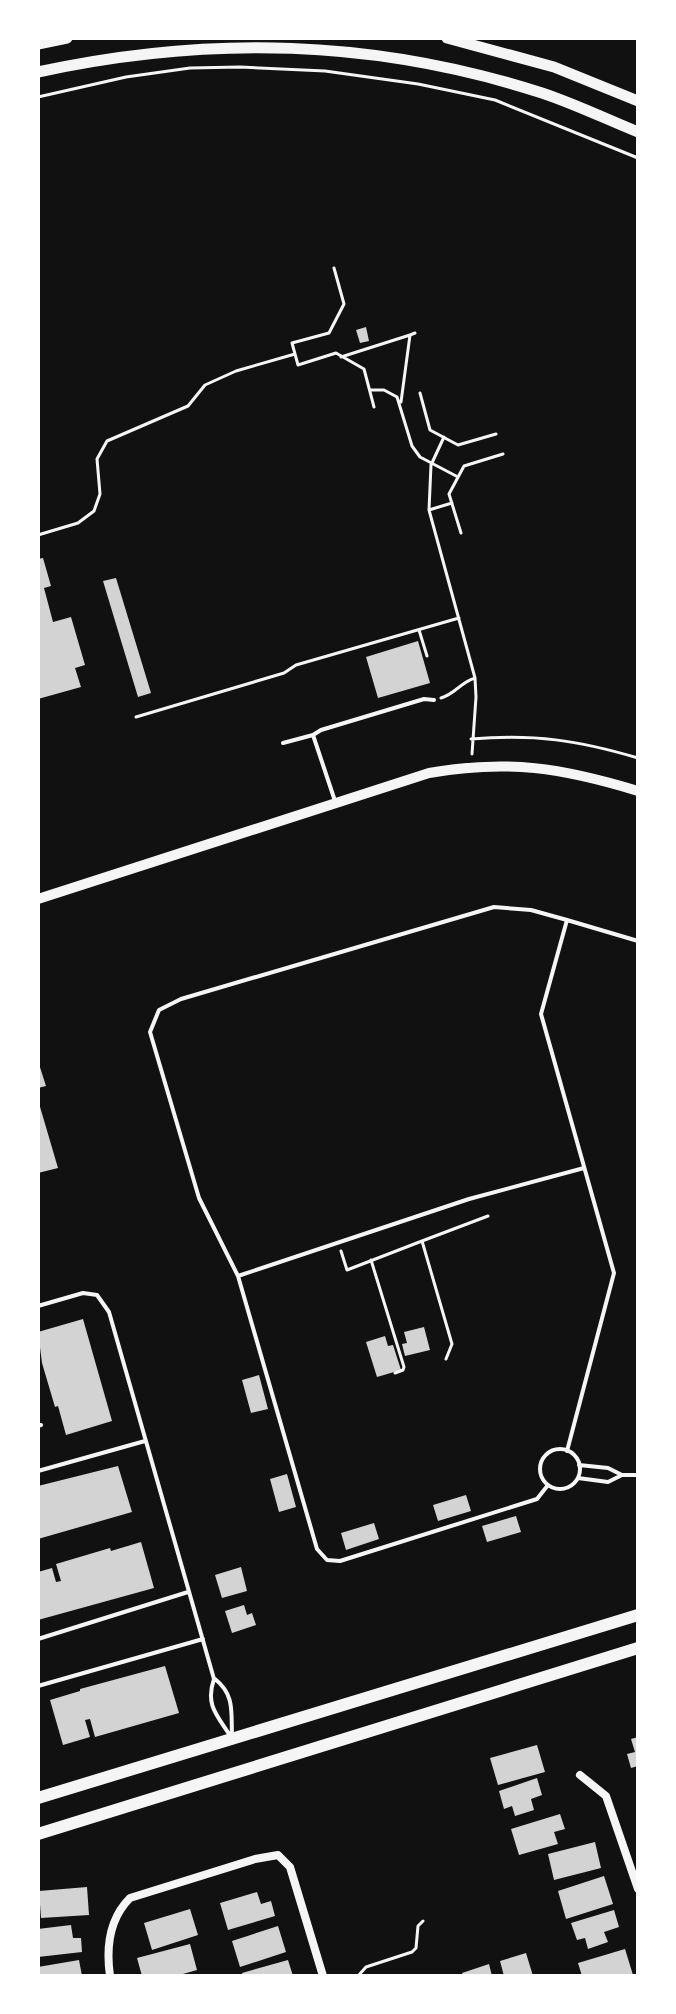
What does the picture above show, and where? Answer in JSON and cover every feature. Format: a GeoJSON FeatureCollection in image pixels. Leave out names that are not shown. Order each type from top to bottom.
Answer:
{"type":"FeatureCollection","features":[{"type":"Feature","properties":{"kind":"main road"},"geometry":{"type":"LineString","coordinates":[[38,44],[67,38]]}},
{"type":"Feature","properties":{"kind":"main road"},"geometry":{"type":"LineString","coordinates":[[447,38],[554,67],[638,101]]}},
{"type":"Feature","properties":{"kind":"main road"},"geometry":{"type":"LineString","coordinates":[[38,72],[127,55],[181,49],[227,46],[318,49],[440,66],[509,83],[545,94],[638,132]]}},
{"type":"Feature","properties":{"kind":"main road"},"geometry":{"type":"LineString","coordinates":[[38,1798],[638,1615]]}},
{"type":"Feature","properties":{"kind":"main road"},"geometry":{"type":"LineString","coordinates":[[38,1834],[638,1648]]}},
{"type":"Feature","properties":{"kind":"street"},"geometry":{"type":"LineString","coordinates":[[38,899],[429,773],[472,766],[536,767],[567,771],[638,791]]}},
{"type":"Feature","properties":{"kind":"street"},"geometry":{"type":"LineString","coordinates":[[580,1775],[606,1796],[636,1874],[638,1889]]}},
{"type":"Feature","properties":{"kind":"street"},"geometry":{"type":"LineString","coordinates":[[110,1976],[108,1944],[119,1910],[130,1898],[255,1859],[278,1855],[290,1867],[323,1976]]}},
{"type":"Feature","properties":{"kind":"lane"},"geometry":{"type":"LineString","coordinates":[[283,743],[424,699],[434,700]]}},
{"type":"Feature","properties":{"kind":"lane"},"geometry":{"type":"LineString","coordinates":[[313,735],[336,804]]}},
{"type":"Feature","properties":{"kind":"lane"},"geometry":{"type":"LineString","coordinates":[[548,1485],[537,1499],[340,1561],[327,1560],[317,1549],[238,1276],[199,1198],[150,1032],[159,1010],[181,999],[494,907],[531,910],[638,941]]}},
{"type":"Feature","properties":{"kind":"lane"},"geometry":{"type":"LineString","coordinates":[[567,920],[541,1014],[614,1273],[567,1451]]}},
{"type":"Feature","properties":{"kind":"lane"},"geometry":{"type":"LineString","coordinates":[[238,1276],[469,1199],[584,1168]]}},
{"type":"Feature","properties":{"kind":"lane"},"geometry":{"type":"LineString","coordinates":[[38,1306],[83,1293],[97,1295],[109,1312],[214,1679],[209,1694],[213,1709],[232,1739]]}},
{"type":"Feature","properties":{"kind":"lane"},"geometry":{"type":"LineString","coordinates":[[38,1471],[145,1441]]}},
{"type":"Feature","properties":{"kind":"lane"},"geometry":{"type":"LineString","coordinates":[[579,1465],[578,1478],[561,1489],[548,1485],[541,1474],[545,1456],[555,1450],[567,1451],[579,1465],[608,1468],[622,1475],[638,1475]]}},
{"type":"Feature","properties":{"kind":"lane"},"geometry":{"type":"LineString","coordinates":[[578,1478],[608,1482],[622,1475]]}},
{"type":"Feature","properties":{"kind":"lane"},"geometry":{"type":"LineString","coordinates":[[38,1639],[189,1592]]}},
{"type":"Feature","properties":{"kind":"lane"},"geometry":{"type":"LineString","coordinates":[[38,1686],[203,1639]]}},
{"type":"Feature","properties":{"kind":"lane"},"geometry":{"type":"LineString","coordinates":[[214,1679],[226,1688],[231,1704],[232,1739]]}},
{"type":"Feature","properties":{"kind":"path"},"geometry":{"type":"LineString","coordinates":[[38,97],[126,77],[190,68],[339,72],[495,100],[638,158]]}},
{"type":"Feature","properties":{"kind":"path"},"geometry":{"type":"LineString","coordinates":[[334,268],[344,304],[329,333],[292,343],[298,365],[336,353],[364,369],[374,407]]}},
{"type":"Feature","properties":{"kind":"path"},"geometry":{"type":"LineString","coordinates":[[341,357],[413,334],[401,402],[412,446],[431,465],[458,477]]}},
{"type":"Feature","properties":{"kind":"path"},"geometry":{"type":"LineString","coordinates":[[38,535],[78,523],[94,511],[100,494],[97,459],[107,441],[188,406],[205,385],[236,371],[295,354]]}},
{"type":"Feature","properties":{"kind":"path"},"geometry":{"type":"LineString","coordinates":[[370,390],[391,392],[401,402]]}},
{"type":"Feature","properties":{"kind":"path"},"geometry":{"type":"LineString","coordinates":[[420,393],[430,430],[458,445],[496,434]]}},
{"type":"Feature","properties":{"kind":"path"},"geometry":{"type":"LineString","coordinates":[[444,437],[431,465],[429,510],[475,678],[472,766]]}},
{"type":"Feature","properties":{"kind":"path"},"geometry":{"type":"LineString","coordinates":[[461,533],[449,494],[458,477],[464,466],[503,454]]}},
{"type":"Feature","properties":{"kind":"path"},"geometry":{"type":"LineString","coordinates":[[429,510],[452,503]]}},
{"type":"Feature","properties":{"kind":"path"},"geometry":{"type":"LineString","coordinates":[[136,717],[284,673],[296,665],[459,618]]}},
{"type":"Feature","properties":{"kind":"path"},"geometry":{"type":"LineString","coordinates":[[419,630],[427,656]]}},
{"type":"Feature","properties":{"kind":"path"},"geometry":{"type":"LineString","coordinates":[[434,700],[446,697],[465,680],[475,678]]}},
{"type":"Feature","properties":{"kind":"path"},"geometry":{"type":"LineString","coordinates":[[471,739],[525,736],[561,739],[638,758]]}},
{"type":"Feature","properties":{"kind":"path"},"geometry":{"type":"LineString","coordinates":[[339,1243],[347,1270],[488,1216]]}},
{"type":"Feature","properties":{"kind":"path"},"geometry":{"type":"LineString","coordinates":[[422,1241],[452,1344],[446,1359]]}},
{"type":"Feature","properties":{"kind":"path"},"geometry":{"type":"LineString","coordinates":[[371,1260],[404,1367],[395,1373]]}},
{"type":"Feature","properties":{"kind":"path"},"geometry":{"type":"LineString","coordinates":[[358,1976],[366,1967],[412,1952],[417,1944],[418,1926],[423,1921]]}},
{"type":"Feature","properties":{"kind":"building"},"geometry":{"type":"Polygon","coordinates":[[[366,327],[369,341],[360,343],[356,330],[366,327]]]}},
{"type":"Feature","properties":{"kind":"building"},"geometry":{"type":"Polygon","coordinates":[[[43,558],[51,586],[44,588],[53,622],[71,617],[85,665],[75,668],[81,687],[38,699],[38,559],[43,558]]]}},
{"type":"Feature","properties":{"kind":"building"},"geometry":{"type":"Polygon","coordinates":[[[116,578],[151,693],[138,697],[103,581],[116,578]]]}},
{"type":"Feature","properties":{"kind":"building"},"geometry":{"type":"Polygon","coordinates":[[[418,641],[430,683],[378,698],[366,657],[418,641]]]}},
{"type":"Feature","properties":{"kind":"building"},"geometry":{"type":"Polygon","coordinates":[[[38,1061],[46,1086],[38,1088],[38,1061]]]}},
{"type":"Feature","properties":{"kind":"building"},"geometry":{"type":"Polygon","coordinates":[[[38,1100],[58,1168],[38,1173],[38,1100]]]}},
{"type":"Feature","properties":{"kind":"building"},"geometry":{"type":"Polygon","coordinates":[[[83,1319],[112,1421],[66,1435],[42,1363],[38,1332],[83,1319]]]}},
{"type":"Feature","properties":{"kind":"building"},"geometry":{"type":"Polygon","coordinates":[[[424,1327],[430,1350],[405,1356],[402,1344],[407,1343],[404,1332],[424,1327]]]}},
{"type":"Feature","properties":{"kind":"building"},"geometry":{"type":"Polygon","coordinates":[[[385,1336],[388,1346],[393,1345],[401,1370],[377,1377],[366,1342],[385,1336]]]}},
{"type":"Feature","properties":{"kind":"building"},"geometry":{"type":"Polygon","coordinates":[[[259,1375],[268,1409],[251,1413],[242,1380],[259,1375]]]}},
{"type":"Feature","properties":{"kind":"building"},"geometry":{"type":"Polygon","coordinates":[[[118,1466],[132,1512],[38,1539],[38,1486],[118,1466]]]}},
{"type":"Feature","properties":{"kind":"building"},"geometry":{"type":"Polygon","coordinates":[[[287,1474],[296,1507],[279,1512],[270,1479],[287,1474]]]}},
{"type":"Feature","properties":{"kind":"building"},"geometry":{"type":"Polygon","coordinates":[[[466,1495],[471,1511],[438,1521],[433,1505],[466,1495]]]}},
{"type":"Feature","properties":{"kind":"building"},"geometry":{"type":"Polygon","coordinates":[[[516,1516],[521,1532],[487,1542],[482,1526],[516,1516]]]}},
{"type":"Feature","properties":{"kind":"building"},"geometry":{"type":"Polygon","coordinates":[[[374,1523],[379,1539],[346,1550],[341,1533],[374,1523]]]}},
{"type":"Feature","properties":{"kind":"building"},"geometry":{"type":"Polygon","coordinates":[[[141,1542],[154,1588],[38,1620],[38,1572],[52,1568],[56,1582],[61,1581],[56,1564],[141,1542]]]}},
{"type":"Feature","properties":{"kind":"building"},"geometry":{"type":"Polygon","coordinates":[[[241,1567],[247,1591],[222,1598],[215,1575],[241,1567]]]}},
{"type":"Feature","properties":{"kind":"building"},"geometry":{"type":"Polygon","coordinates":[[[244,1605],[247,1615],[252,1613],[256,1625],[232,1633],[225,1611],[244,1605]]]}},
{"type":"Feature","properties":{"kind":"building"},"geometry":{"type":"Polygon","coordinates":[[[165,1666],[179,1713],[95,1737],[90,1719],[85,1720],[90,1737],[63,1745],[50,1700],[165,1666]]]}},
{"type":"Feature","properties":{"kind":"building"},"geometry":{"type":"Polygon","coordinates":[[[638,1737],[638,1766],[631,1768],[627,1754],[635,1752],[631,1739],[638,1737]]]}},
{"type":"Feature","properties":{"kind":"building"},"geometry":{"type":"Polygon","coordinates":[[[537,1745],[545,1772],[498,1785],[490,1758],[537,1745]]]}},
{"type":"Feature","properties":{"kind":"building"},"geometry":{"type":"Polygon","coordinates":[[[537,1778],[542,1795],[531,1799],[534,1810],[515,1816],[512,1806],[504,1809],[499,1791],[537,1778]]]}},
{"type":"Feature","properties":{"kind":"building"},"geometry":{"type":"Polygon","coordinates":[[[560,1814],[565,1829],[554,1832],[558,1844],[519,1855],[511,1829],[560,1814]]]}},
{"type":"Feature","properties":{"kind":"building"},"geometry":{"type":"Polygon","coordinates":[[[595,1842],[601,1868],[554,1880],[548,1854],[595,1842]]]}},
{"type":"Feature","properties":{"kind":"building"},"geometry":{"type":"Polygon","coordinates":[[[604,1876],[613,1904],[566,1919],[558,1891],[604,1876]]]}},
{"type":"Feature","properties":{"kind":"building"},"geometry":{"type":"Polygon","coordinates":[[[87,1887],[89,1915],[41,1918],[39,1891],[87,1887]]]}},
{"type":"Feature","properties":{"kind":"building"},"geometry":{"type":"Polygon","coordinates":[[[257,1892],[261,1904],[271,1901],[275,1916],[228,1930],[220,1903],[257,1892]]]}},
{"type":"Feature","properties":{"kind":"building"},"geometry":{"type":"Polygon","coordinates":[[[190,1909],[198,1935],[152,1950],[144,1923],[190,1909]]]}},
{"type":"Feature","properties":{"kind":"building"},"geometry":{"type":"Polygon","coordinates":[[[614,1910],[619,1927],[604,1932],[608,1942],[588,1949],[585,1938],[577,1940],[571,1923],[614,1910]]]}},
{"type":"Feature","properties":{"kind":"building"},"geometry":{"type":"Polygon","coordinates":[[[71,1925],[73,1938],[81,1938],[82,1952],[38,1957],[38,1929],[71,1925]]]}},
{"type":"Feature","properties":{"kind":"building"},"geometry":{"type":"Polygon","coordinates":[[[278,1926],[286,1952],[240,1967],[232,1941],[278,1926]]]}},
{"type":"Feature","properties":{"kind":"building"},"geometry":{"type":"Polygon","coordinates":[[[190,1944],[197,1970],[176,1976],[142,1976],[137,1958],[190,1944]]]}},
{"type":"Feature","properties":{"kind":"building"},"geometry":{"type":"Polygon","coordinates":[[[625,1949],[633,1975],[582,1976],[578,1963],[625,1949]]]}},
{"type":"Feature","properties":{"kind":"building"},"geometry":{"type":"Polygon","coordinates":[[[526,1953],[533,1976],[504,1976],[500,1961],[526,1953]]]}},
{"type":"Feature","properties":{"kind":"building"},"geometry":{"type":"Polygon","coordinates":[[[79,1960],[82,1976],[38,1976],[38,1967],[79,1960]]]}},
{"type":"Feature","properties":{"kind":"building"},"geometry":{"type":"Polygon","coordinates":[[[288,1960],[293,1976],[243,1976],[242,1973],[288,1960]]]}},
{"type":"Feature","properties":{"kind":"building"},"geometry":{"type":"Polygon","coordinates":[[[489,1964],[492,1976],[463,1976],[462,1973],[489,1964]]]}}]}
